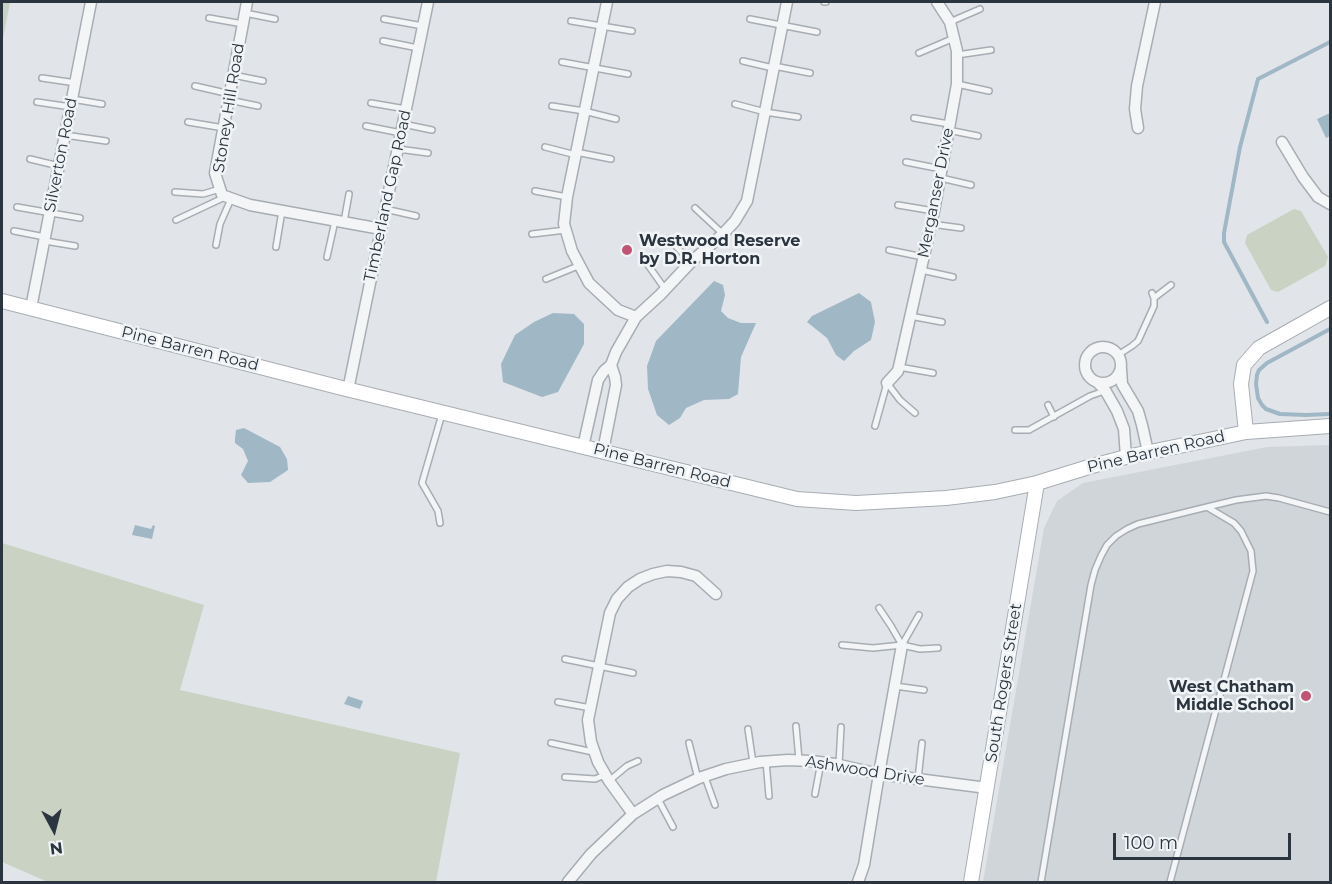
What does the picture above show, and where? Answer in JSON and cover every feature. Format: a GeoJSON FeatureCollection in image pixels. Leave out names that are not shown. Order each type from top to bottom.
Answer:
{"type":"FeatureCollection","features":[{"type":"Feature","properties":{"kind":"main road","name":"Pine Barren Road"},"geometry":{"type":"LineString","coordinates":[[2,301],[348,390],[797,499],[856,503],[946,498],[995,492],[1037,483],[1148,452],[1246,432],[1330,426]]}},
{"type":"Feature","properties":{"kind":"main road"},"geometry":{"type":"LineString","coordinates":[[1246,432],[1241,384],[1244,365],[1259,348],[1330,309]]}},
{"type":"Feature","properties":{"kind":"main road"},"geometry":{"type":"LineString","coordinates":[[1218,438],[1229,431],[1239,420],[1243,408]]}},
{"type":"Feature","properties":{"kind":"main road","name":"South Rogers Street"},"geometry":{"type":"LineString","coordinates":[[971,882],[1037,483]]}},
{"type":"Feature","properties":{"kind":"street","name":"Silverton Road"},"geometry":{"type":"LineString","coordinates":[[32,308],[90,2]]}},
{"type":"Feature","properties":{"kind":"street","name":"Stoney Hill Road"},"geometry":{"type":"LineString","coordinates":[[247,2],[215,173],[226,195],[250,206],[381,229]]}},
{"type":"Feature","properties":{"kind":"street","name":"Timberland Gap Road"},"geometry":{"type":"LineString","coordinates":[[348,390],[428,2]]}},
{"type":"Feature","properties":{"kind":"street"},"geometry":{"type":"LineString","coordinates":[[606,2],[566,203],[564,224],[578,266],[589,283],[618,310],[636,317]]}},
{"type":"Feature","properties":{"kind":"street"},"geometry":{"type":"LineString","coordinates":[[584,447],[598,380],[604,370],[611,365],[636,317],[691,262],[723,234],[735,221],[747,201],[787,2]]}},
{"type":"Feature","properties":{"kind":"street","name":"Merganser Drive"},"geometry":{"type":"LineString","coordinates":[[887,383],[899,367],[934,211],[957,84],[957,55],[954,38],[950,22],[937,2]]}},
{"type":"Feature","properties":{"kind":"street"},"geometry":{"type":"LineString","coordinates":[[1138,128],[1135,109],[1137,86],[1155,2]]}},
{"type":"Feature","properties":{"kind":"street"},"geometry":{"type":"LineString","coordinates":[[1282,142],[1303,177],[1318,196],[1330,204]]}},
{"type":"Feature","properties":{"kind":"street"},"geometry":{"type":"LineString","coordinates":[[1126,458],[1124,429],[1117,411],[1102,387],[1086,375],[1084,368],[1084,360],[1088,354],[1100,347],[1114,350],[1118,355],[1121,362],[1122,384],[1138,411],[1148,452]]}},
{"type":"Feature","properties":{"kind":"street"},"geometry":{"type":"LineString","coordinates":[[603,451],[616,385],[611,365]]}},
{"type":"Feature","properties":{"kind":"street"},"geometry":{"type":"LineString","coordinates":[[1102,387],[1118,376],[1121,369]]}},
{"type":"Feature","properties":{"kind":"street"},"geometry":{"type":"LineString","coordinates":[[633,814],[607,778],[591,742],[588,720],[610,613],[617,599],[628,587],[640,579],[667,571],[696,576],[717,594]]}},
{"type":"Feature","properties":{"kind":"street"},"geometry":{"type":"LineString","coordinates":[[858,882],[864,865],[902,645]]}},
{"type":"Feature","properties":{"kind":"street","name":"Ashwood Drive"},"geometry":{"type":"LineString","coordinates":[[568,882],[591,854],[633,814],[701,778],[726,769],[766,761],[821,762],[879,774],[987,788]]}},
{"type":"Feature","properties":{"kind":"lane"},"geometry":{"type":"LineString","coordinates":[[950,22],[980,9]]}},
{"type":"Feature","properties":{"kind":"lane"},"geometry":{"type":"LineString","coordinates":[[209,18],[275,19]]}},
{"type":"Feature","properties":{"kind":"lane"},"geometry":{"type":"LineString","coordinates":[[384,19],[423,26]]}},
{"type":"Feature","properties":{"kind":"lane"},"geometry":{"type":"LineString","coordinates":[[750,20],[817,32]]}},
{"type":"Feature","properties":{"kind":"lane"},"geometry":{"type":"LineString","coordinates":[[571,21],[632,31]]}},
{"type":"Feature","properties":{"kind":"lane"},"geometry":{"type":"LineString","coordinates":[[920,53],[954,38]]}},
{"type":"Feature","properties":{"kind":"lane"},"geometry":{"type":"LineString","coordinates":[[383,41],[418,48]]}},
{"type":"Feature","properties":{"kind":"lane"},"geometry":{"type":"LineString","coordinates":[[957,55],[991,50]]}},
{"type":"Feature","properties":{"kind":"lane"},"geometry":{"type":"LineString","coordinates":[[742,61],[810,73]]}},
{"type":"Feature","properties":{"kind":"lane"},"geometry":{"type":"LineString","coordinates":[[562,62],[628,74]]}},
{"type":"Feature","properties":{"kind":"lane"},"geometry":{"type":"LineString","coordinates":[[233,75],[263,81]]}},
{"type":"Feature","properties":{"kind":"lane"},"geometry":{"type":"LineString","coordinates":[[42,78],[75,83]]}},
{"type":"Feature","properties":{"kind":"lane"},"geometry":{"type":"LineString","coordinates":[[957,84],[989,91]]}},
{"type":"Feature","properties":{"kind":"lane"},"geometry":{"type":"LineString","coordinates":[[195,86],[258,106]]}},
{"type":"Feature","properties":{"kind":"lane"},"geometry":{"type":"LineString","coordinates":[[37,102],[102,104]]}},
{"type":"Feature","properties":{"kind":"lane"},"geometry":{"type":"LineString","coordinates":[[371,103],[406,109]]}},
{"type":"Feature","properties":{"kind":"lane"},"geometry":{"type":"LineString","coordinates":[[735,104],[798,117]]}},
{"type":"Feature","properties":{"kind":"lane"},"geometry":{"type":"LineString","coordinates":[[552,106],[616,119]]}},
{"type":"Feature","properties":{"kind":"lane"},"geometry":{"type":"LineString","coordinates":[[914,118],[978,136]]}},
{"type":"Feature","properties":{"kind":"lane"},"geometry":{"type":"LineString","coordinates":[[188,122],[224,128]]}},
{"type":"Feature","properties":{"kind":"lane"},"geometry":{"type":"LineString","coordinates":[[366,126],[432,130]]}},
{"type":"Feature","properties":{"kind":"lane"},"geometry":{"type":"LineString","coordinates":[[65,135],[106,141]]}},
{"type":"Feature","properties":{"kind":"lane"},"geometry":{"type":"LineString","coordinates":[[545,147],[611,159]]}},
{"type":"Feature","properties":{"kind":"lane"},"geometry":{"type":"LineString","coordinates":[[398,149],[428,153]]}},
{"type":"Feature","properties":{"kind":"lane"},"geometry":{"type":"LineString","coordinates":[[30,159],[59,166]]}},
{"type":"Feature","properties":{"kind":"lane"},"geometry":{"type":"LineString","coordinates":[[906,162],[971,185]]}},
{"type":"Feature","properties":{"kind":"lane"},"geometry":{"type":"LineString","coordinates":[[535,191],[566,203]]}},
{"type":"Feature","properties":{"kind":"lane"},"geometry":{"type":"LineString","coordinates":[[175,192],[226,195]]}},
{"type":"Feature","properties":{"kind":"lane"},"geometry":{"type":"LineString","coordinates":[[327,257],[349,194]]}},
{"type":"Feature","properties":{"kind":"lane"},"geometry":{"type":"LineString","coordinates":[[176,220],[226,195]]}},
{"type":"Feature","properties":{"kind":"lane"},"geometry":{"type":"LineString","coordinates":[[216,245],[226,195]]}},
{"type":"Feature","properties":{"kind":"lane"},"geometry":{"type":"LineString","coordinates":[[898,205],[934,211]]}},
{"type":"Feature","properties":{"kind":"lane"},"geometry":{"type":"LineString","coordinates":[[17,207],[80,218]]}},
{"type":"Feature","properties":{"kind":"lane"},"geometry":{"type":"LineString","coordinates":[[695,208],[723,234]]}},
{"type":"Feature","properties":{"kind":"lane"},"geometry":{"type":"LineString","coordinates":[[385,209],[416,216]]}},
{"type":"Feature","properties":{"kind":"lane"},"geometry":{"type":"LineString","coordinates":[[276,247],[282,212]]}},
{"type":"Feature","properties":{"kind":"lane"},"geometry":{"type":"LineString","coordinates":[[931,224],[961,228]]}},
{"type":"Feature","properties":{"kind":"lane"},"geometry":{"type":"LineString","coordinates":[[532,234],[566,230]]}},
{"type":"Feature","properties":{"kind":"lane"},"geometry":{"type":"LineString","coordinates":[[14,231],[75,246]]}},
{"type":"Feature","properties":{"kind":"lane"},"geometry":{"type":"LineString","coordinates":[[669,238],[691,262]]}},
{"type":"Feature","properties":{"kind":"lane"},"geometry":{"type":"LineString","coordinates":[[889,250],[923,257]]}},
{"type":"Feature","properties":{"kind":"lane"},"geometry":{"type":"LineString","coordinates":[[643,258],[665,289]]}},
{"type":"Feature","properties":{"kind":"lane"},"geometry":{"type":"LineString","coordinates":[[546,279],[578,266]]}},
{"type":"Feature","properties":{"kind":"lane"},"geometry":{"type":"LineString","coordinates":[[921,270],[953,277]]}},
{"type":"Feature","properties":{"kind":"lane"},"geometry":{"type":"LineString","coordinates":[[1118,355],[1138,341],[1154,306],[1153,296],[1172,285]]}},
{"type":"Feature","properties":{"kind":"lane"},"geometry":{"type":"LineString","coordinates":[[910,316],[942,322]]}},
{"type":"Feature","properties":{"kind":"lane"},"geometry":{"type":"LineString","coordinates":[[899,367],[933,373]]}},
{"type":"Feature","properties":{"kind":"lane"},"geometry":{"type":"LineString","coordinates":[[887,383],[915,414]]}},
{"type":"Feature","properties":{"kind":"lane"},"geometry":{"type":"LineString","coordinates":[[876,426],[887,383]]}},
{"type":"Feature","properties":{"kind":"lane"},"geometry":{"type":"LineString","coordinates":[[1015,430],[1029,430],[1102,387]]}},
{"type":"Feature","properties":{"kind":"lane"},"geometry":{"type":"LineString","coordinates":[[1048,405],[1054,417]]}},
{"type":"Feature","properties":{"kind":"lane"},"geometry":{"type":"LineString","coordinates":[[440,524],[438,511],[422,483],[442,412]]}},
{"type":"Feature","properties":{"kind":"lane"},"geometry":{"type":"LineString","coordinates":[[1041,882],[1091,585],[1095,570],[1107,545],[1126,529],[1138,524],[1236,500],[1266,496],[1330,512]]}},
{"type":"Feature","properties":{"kind":"lane"},"geometry":{"type":"LineString","coordinates":[[1170,882],[1253,571],[1251,551],[1241,531],[1234,523],[1207,507]]}},
{"type":"Feature","properties":{"kind":"lane"},"geometry":{"type":"LineString","coordinates":[[879,608],[902,645]]}},
{"type":"Feature","properties":{"kind":"lane"},"geometry":{"type":"LineString","coordinates":[[902,645],[919,615]]}},
{"type":"Feature","properties":{"kind":"lane"},"geometry":{"type":"LineString","coordinates":[[842,645],[873,648],[902,645],[920,649],[938,648]]}},
{"type":"Feature","properties":{"kind":"lane"},"geometry":{"type":"LineString","coordinates":[[565,659],[633,673]]}},
{"type":"Feature","properties":{"kind":"lane"},"geometry":{"type":"LineString","coordinates":[[895,686],[924,690]]}},
{"type":"Feature","properties":{"kind":"lane"},"geometry":{"type":"LineString","coordinates":[[558,702],[591,708]]}},
{"type":"Feature","properties":{"kind":"lane"},"geometry":{"type":"LineString","coordinates":[[796,726],[798,761]]}},
{"type":"Feature","properties":{"kind":"lane"},"geometry":{"type":"LineString","coordinates":[[838,765],[841,727]]}},
{"type":"Feature","properties":{"kind":"lane"},"geometry":{"type":"LineString","coordinates":[[748,729],[753,763]]}},
{"type":"Feature","properties":{"kind":"lane"},"geometry":{"type":"LineString","coordinates":[[551,743],[595,752]]}},
{"type":"Feature","properties":{"kind":"lane"},"geometry":{"type":"LineString","coordinates":[[918,779],[922,743]]}},
{"type":"Feature","properties":{"kind":"lane"},"geometry":{"type":"LineString","coordinates":[[689,744],[701,778],[715,805]]}},
{"type":"Feature","properties":{"kind":"lane"},"geometry":{"type":"LineString","coordinates":[[565,777],[607,778],[638,761]]}},
{"type":"Feature","properties":{"kind":"lane"},"geometry":{"type":"LineString","coordinates":[[766,761],[769,796]]}},
{"type":"Feature","properties":{"kind":"lane"},"geometry":{"type":"LineString","coordinates":[[815,794],[821,762]]}},
{"type":"Feature","properties":{"kind":"lane"},"geometry":{"type":"LineString","coordinates":[[658,799],[673,827]]}},
{"type":"Feature","properties":{"kind":"shaded area"},"geometry":{"type":"Polygon","coordinates":[[[1330,445],[1330,882],[983,882],[1044,528],[1057,501],[1083,483],[1267,447],[1330,445]]]}},
{"type":"Feature","properties":{"kind":"green space"},"geometry":{"type":"Polygon","coordinates":[[[2,2],[10,2],[2,44],[2,2]]]}},
{"type":"Feature","properties":{"kind":"green space"},"geometry":{"type":"Polygon","coordinates":[[[1294,209],[1301,211],[1328,257],[1325,266],[1278,292],[1271,290],[1245,243],[1247,235],[1294,209]]]}},
{"type":"Feature","properties":{"kind":"green space"},"geometry":{"type":"Polygon","coordinates":[[[2,543],[204,605],[180,690],[460,753],[436,882],[48,882],[2,862],[2,543]]]}},
{"type":"Feature","properties":{"kind":"water"},"geometry":{"type":"Polygon","coordinates":[[[1330,113],[1330,136],[1326,138],[1317,119],[1330,113]]]}},
{"type":"Feature","properties":{"kind":"water"},"geometry":{"type":"Polygon","coordinates":[[[714,281],[723,285],[725,295],[721,311],[728,318],[741,323],[756,323],[741,357],[738,394],[729,399],[704,400],[686,408],[680,418],[669,425],[657,415],[648,389],[647,366],[656,341],[714,281]]]}},
{"type":"Feature","properties":{"kind":"water"},"geometry":{"type":"Polygon","coordinates":[[[859,293],[871,302],[875,322],[871,340],[844,361],[836,355],[827,338],[807,322],[812,316],[859,293]]]}},
{"type":"Feature","properties":{"kind":"water"},"geometry":{"type":"Polygon","coordinates":[[[553,313],[574,314],[584,324],[584,344],[558,392],[542,397],[503,382],[501,364],[515,335],[553,313]]]}},
{"type":"Feature","properties":{"kind":"water"},"geometry":{"type":"Polygon","coordinates":[[[244,428],[280,447],[287,459],[288,470],[270,482],[248,483],[241,475],[248,461],[243,449],[235,443],[236,430],[244,428]]]}},
{"type":"Feature","properties":{"kind":"water"},"geometry":{"type":"Polygon","coordinates":[[[135,525],[151,529],[153,525],[155,526],[152,539],[132,535],[135,525]]]}},
{"type":"Feature","properties":{"kind":"water"},"geometry":{"type":"Polygon","coordinates":[[[348,696],[363,701],[360,709],[344,704],[348,696]]]}},
{"type":"Feature","properties":{"kind":"waterway"},"geometry":{"type":"LineString","coordinates":[[1267,322],[1224,242],[1240,147],[1258,79],[1330,42]]}},
{"type":"Feature","properties":{"kind":"waterway"},"geometry":{"type":"LineString","coordinates":[[1330,329],[1267,363],[1259,370],[1256,384],[1258,398],[1266,409],[1280,414],[1330,414]]}},
{"type":"Feature","properties":{"kind":"place","name":"Westwood Reserve by D.R. Horton"},"geometry":{"type":"Point","coordinates":[627,250]}},
{"type":"Feature","properties":{"kind":"place","name":"West Chatham Middle School"},"geometry":{"type":"Point","coordinates":[1306,696]}}]}
